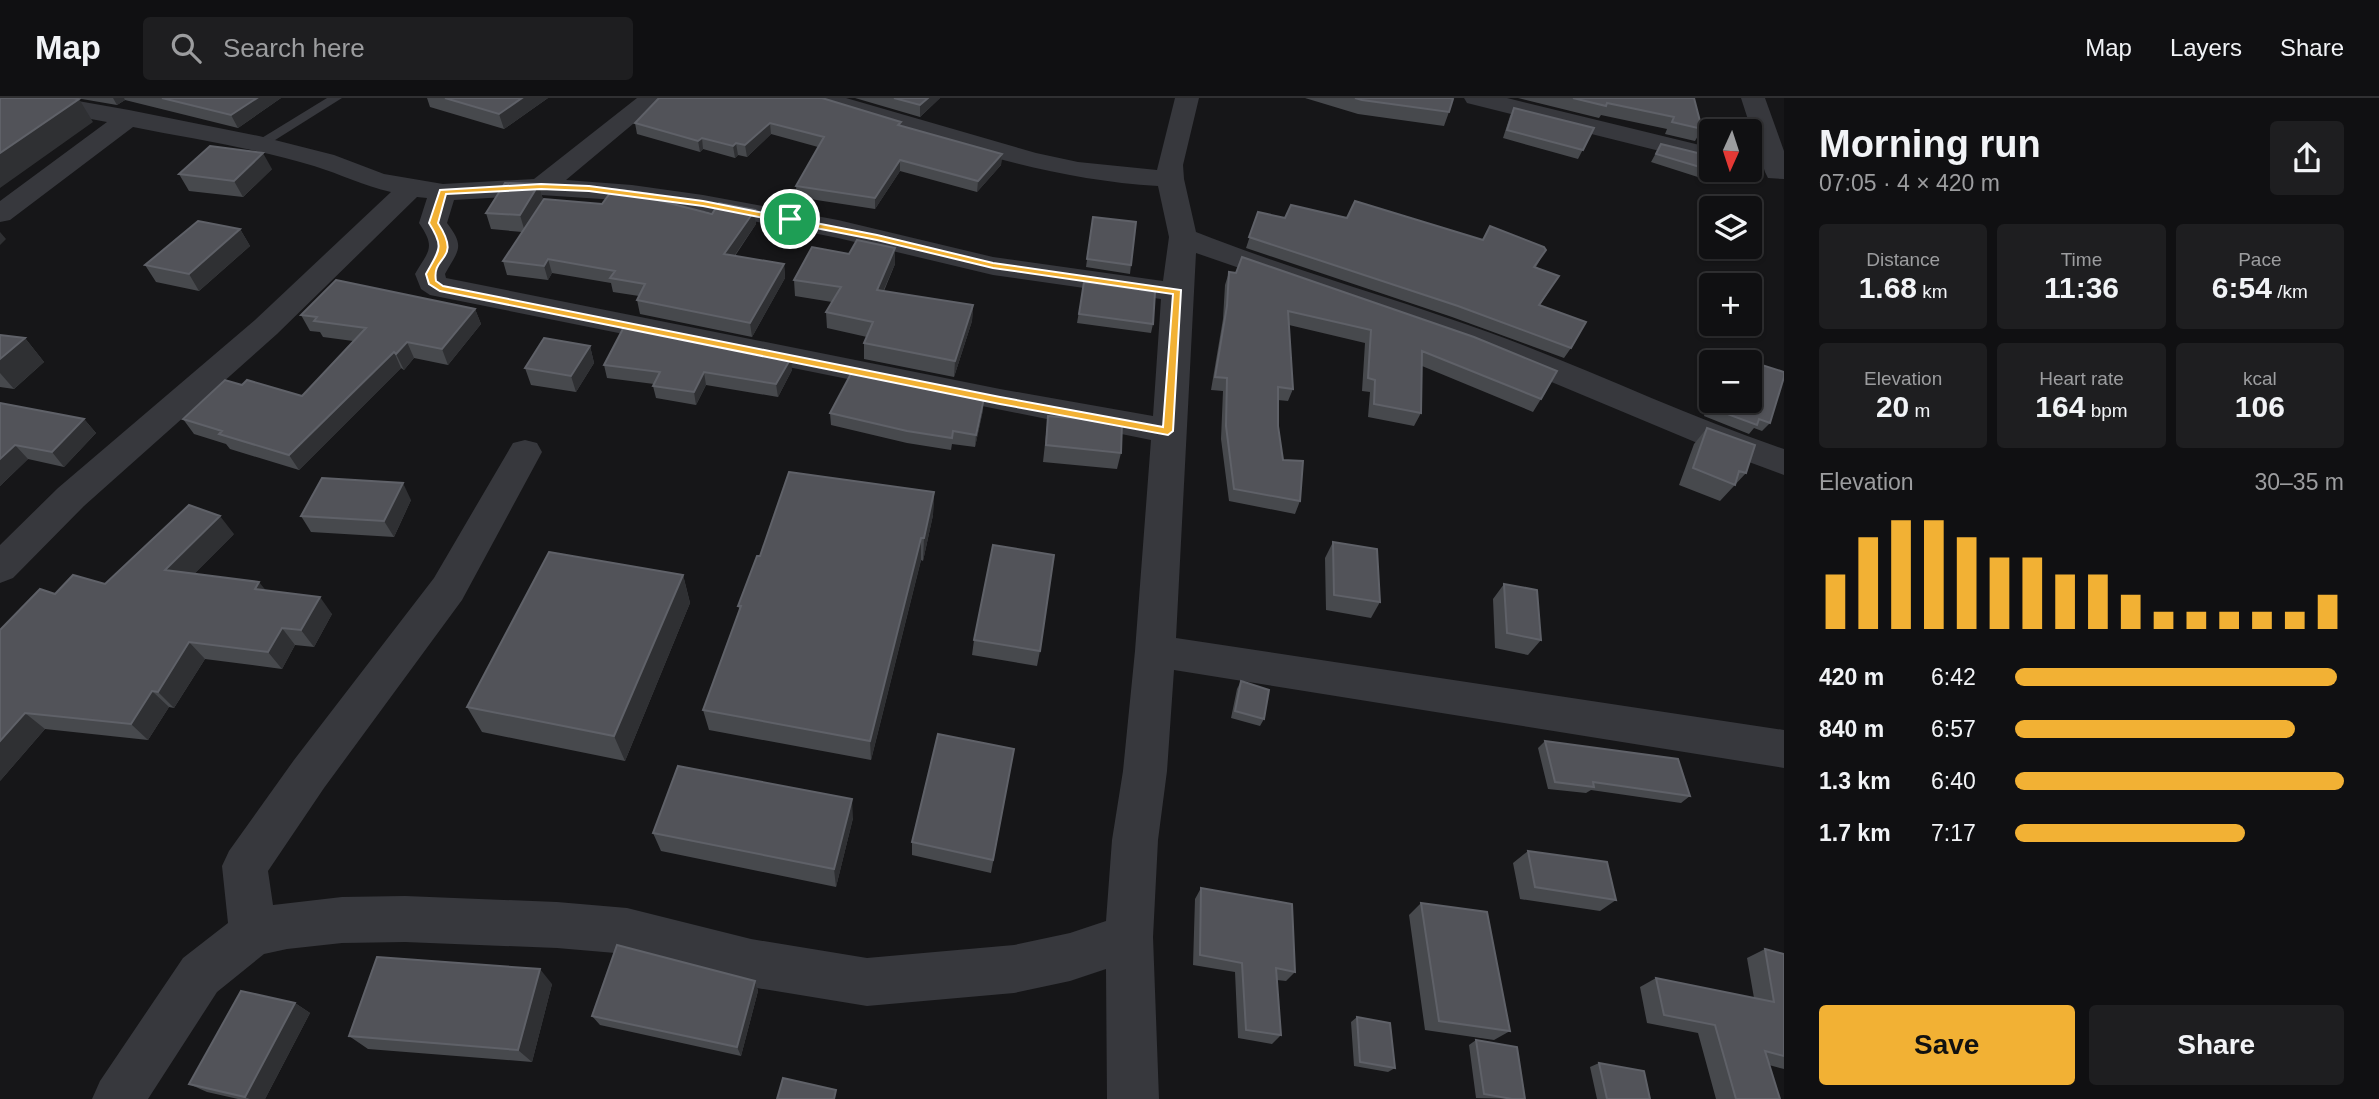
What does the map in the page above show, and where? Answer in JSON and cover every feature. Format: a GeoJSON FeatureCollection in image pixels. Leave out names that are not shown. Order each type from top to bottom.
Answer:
{"type":"FeatureCollection","features":[{"type":"Feature","properties":{"kind":"street"},"geometry":{"type":"LineString","coordinates":[[541,187],[652,98]]}},
{"type":"Feature","properties":{"kind":"street"},"geometry":{"type":"LineString","coordinates":[[818,98],[985,150],[1041,163],[1097,174],[1170,179]]}},
{"type":"Feature","properties":{"kind":"street"},"geometry":{"type":"LineString","coordinates":[[1133,1099],[1129,937],[1135,840],[1145,771],[1156,651],[1177,292],[1183,237],[1170,179],[1172,151],[1187,98]]}},
{"type":"Feature","properties":{"kind":"street"},"geometry":{"type":"LineString","coordinates":[[1476,98],[1699,153]]}},
{"type":"Feature","properties":{"kind":"street"},"geometry":{"type":"LineString","coordinates":[[1753,98],[1781,173]]}},
{"type":"Feature","properties":{"kind":"street"},"geometry":{"type":"LineString","coordinates":[[0,99],[51,100],[259,144],[325,161],[377,181],[411,188],[443,192],[541,187],[589,189],[703,203],[877,237],[993,266],[1177,292]]}},
{"type":"Feature","properties":{"kind":"street"},"geometry":{"type":"LineString","coordinates":[[0,214],[129,118]]}},
{"type":"Feature","properties":{"kind":"street"},"geometry":{"type":"LineString","coordinates":[[1762,168],[1781,173]]}},
{"type":"Feature","properties":{"kind":"street"},"geometry":{"type":"LineString","coordinates":[[0,568],[71,497],[266,327],[411,188]]}},
{"type":"Feature","properties":{"kind":"street"},"geometry":{"type":"LineString","coordinates":[[443,192],[433,223],[445,240],[444,248],[430,274],[432,282],[440,288],[1168,431]]}},
{"type":"Feature","properties":{"kind":"street"},"geometry":{"type":"LineString","coordinates":[[1183,237],[1228,257],[1391,308],[1482,341],[1724,443],[1784,462]]}},
{"type":"Feature","properties":{"kind":"street"},"geometry":{"type":"LineString","coordinates":[[253,933],[246,866],[309,774],[447,589],[525,452]]}},
{"type":"Feature","properties":{"kind":"street"},"geometry":{"type":"LineString","coordinates":[[1156,651],[1784,749]]}},
{"type":"Feature","properties":{"kind":"street"},"geometry":{"type":"LineString","coordinates":[[118,1099],[200,975],[253,933],[287,926],[342,920],[405,919],[558,925],[627,931],[751,963],[867,982],[1014,969],[1070,957],[1129,937]]}},
{"type":"Feature","properties":{"kind":"lane"},"geometry":{"type":"LineString","coordinates":[[259,144],[336,98]]}},
{"type":"Feature","properties":{"kind":"building"},"geometry":{"type":"Polygon","coordinates":[[[0,98],[73,98],[79,99],[0,153],[0,98]]]}},
{"type":"Feature","properties":{"kind":"building"},"geometry":{"type":"Polygon","coordinates":[[[162,98],[257,98],[231,115],[162,98]]]}},
{"type":"Feature","properties":{"kind":"building"},"geometry":{"type":"Polygon","coordinates":[[[445,98],[522,98],[499,114],[445,98]]]}},
{"type":"Feature","properties":{"kind":"building"},"geometry":{"type":"Polygon","coordinates":[[[659,98],[822,98],[901,122],[898,125],[1002,154],[978,181],[900,160],[875,198],[796,186],[824,137],[770,123],[745,145],[736,143],[733,146],[702,138],[698,141],[635,123],[659,98]]]}},
{"type":"Feature","properties":{"kind":"building"},"geometry":{"type":"Polygon","coordinates":[[[894,98],[928,98],[920,105],[894,98]]]}},
{"type":"Feature","properties":{"kind":"building"},"geometry":{"type":"Polygon","coordinates":[[[1355,98],[1450,98],[1453,99],[1449,112],[1355,98]]]}},
{"type":"Feature","properties":{"kind":"building"},"geometry":{"type":"Polygon","coordinates":[[[1573,98],[1694,98],[1699,128],[1672,122],[1674,117],[1607,103],[1606,106],[1573,98]]]}},
{"type":"Feature","properties":{"kind":"building"},"geometry":{"type":"Polygon","coordinates":[[[1514,108],[1594,128],[1583,150],[1507,130],[1514,108]]]}},
{"type":"Feature","properties":{"kind":"building"},"geometry":{"type":"Polygon","coordinates":[[[1661,144],[1699,153],[1699,167],[1656,154],[1661,144]]]}},
{"type":"Feature","properties":{"kind":"building"},"geometry":{"type":"Polygon","coordinates":[[[210,146],[263,153],[234,181],[179,174],[210,146]]]}},
{"type":"Feature","properties":{"kind":"building"},"geometry":{"type":"Polygon","coordinates":[[[505,183],[539,184],[520,215],[486,213],[505,183]]]}},
{"type":"Feature","properties":{"kind":"building"},"geometry":{"type":"Polygon","coordinates":[[[613,189],[652,194],[649,198],[712,214],[719,203],[755,210],[724,254],[784,264],[750,323],[637,300],[645,284],[610,278],[615,271],[548,259],[544,266],[503,261],[544,199],[602,204],[613,189]]]}},
{"type":"Feature","properties":{"kind":"building"},"geometry":{"type":"Polygon","coordinates":[[[1355,201],[1483,240],[1490,226],[1544,247],[1546,250],[1534,267],[1559,276],[1539,305],[1586,322],[1571,348],[1458,306],[1249,237],[1258,212],[1285,218],[1291,205],[1347,218],[1355,201]]]}},
{"type":"Feature","properties":{"kind":"building"},"geometry":{"type":"Polygon","coordinates":[[[1093,217],[1136,222],[1131,265],[1087,259],[1093,217]]]}},
{"type":"Feature","properties":{"kind":"building"},"geometry":{"type":"Polygon","coordinates":[[[198,221],[240,229],[189,274],[145,265],[198,221]]]}},
{"type":"Feature","properties":{"kind":"building"},"geometry":{"type":"Polygon","coordinates":[[[857,240],[895,248],[877,290],[973,305],[955,361],[864,343],[873,322],[826,312],[841,287],[794,280],[812,247],[849,254],[857,240]]]}},
{"type":"Feature","properties":{"kind":"building"},"geometry":{"type":"Polygon","coordinates":[[[1242,257],[1474,337],[1557,371],[1541,399],[1422,351],[1421,413],[1374,404],[1375,380],[1368,378],[1371,330],[1288,311],[1293,389],[1278,387],[1278,426],[1283,460],[1303,461],[1300,501],[1234,489],[1226,426],[1227,378],[1215,377],[1227,306],[1229,272],[1236,273],[1242,257]]]}},
{"type":"Feature","properties":{"kind":"building"},"geometry":{"type":"Polygon","coordinates":[[[336,280],[475,309],[442,349],[407,342],[396,354],[394,352],[289,455],[219,434],[222,431],[183,419],[225,380],[242,385],[247,380],[302,396],[366,328],[314,321],[317,317],[301,315],[336,280]]]}},
{"type":"Feature","properties":{"kind":"building"},"geometry":{"type":"Polygon","coordinates":[[[1084,282],[1155,292],[1153,324],[1079,314],[1084,282]]]}},
{"type":"Feature","properties":{"kind":"building"},"geometry":{"type":"Polygon","coordinates":[[[625,325],[791,358],[776,384],[704,372],[694,392],[653,386],[660,372],[604,365],[625,325]]]}},
{"type":"Feature","properties":{"kind":"building"},"geometry":{"type":"Polygon","coordinates":[[[0,335],[25,338],[0,359],[0,335]]]}},
{"type":"Feature","properties":{"kind":"building"},"geometry":{"type":"Polygon","coordinates":[[[544,338],[590,346],[571,376],[525,368],[544,338]]]}},
{"type":"Feature","properties":{"kind":"building"},"geometry":{"type":"Polygon","coordinates":[[[1762,365],[1784,372],[1784,377],[1770,423],[1759,419],[1757,425],[1725,413],[1762,413],[1762,365]]]}},
{"type":"Feature","properties":{"kind":"building"},"geometry":{"type":"Polygon","coordinates":[[[853,370],[984,398],[976,435],[953,431],[952,438],[907,431],[830,413],[853,370]]]}},
{"type":"Feature","properties":{"kind":"building"},"geometry":{"type":"Polygon","coordinates":[[[0,403],[84,419],[52,452],[15,445],[0,459],[0,403]]]}},
{"type":"Feature","properties":{"kind":"building"},"geometry":{"type":"Polygon","coordinates":[[[1048,416],[1122,423],[1121,453],[1046,445],[1048,416]]]}},
{"type":"Feature","properties":{"kind":"building"},"geometry":{"type":"Polygon","coordinates":[[[1707,428],[1755,445],[1746,473],[1739,471],[1735,485],[1693,468],[1707,428]]]}},
{"type":"Feature","properties":{"kind":"building"},"geometry":{"type":"Polygon","coordinates":[[[789,472],[934,492],[870,741],[703,710],[741,606],[738,606],[757,556],[760,556],[789,472]]]}},
{"type":"Feature","properties":{"kind":"building"},"geometry":{"type":"Polygon","coordinates":[[[322,478],[403,483],[384,521],[301,516],[322,478]]]}},
{"type":"Feature","properties":{"kind":"building"},"geometry":{"type":"Polygon","coordinates":[[[189,505],[220,516],[165,570],[259,582],[255,589],[320,597],[301,630],[282,628],[268,652],[189,642],[158,692],[152,691],[131,724],[25,713],[0,741],[0,630],[40,589],[55,594],[73,575],[105,584],[189,505]]]}},
{"type":"Feature","properties":{"kind":"building"},"geometry":{"type":"Polygon","coordinates":[[[1333,542],[1377,549],[1380,602],[1334,595],[1333,542]]]}},
{"type":"Feature","properties":{"kind":"building"},"geometry":{"type":"Polygon","coordinates":[[[993,545],[1054,555],[1040,651],[974,640],[993,545]]]}},
{"type":"Feature","properties":{"kind":"building"},"geometry":{"type":"Polygon","coordinates":[[[549,552],[683,575],[614,736],[467,707],[549,552]]]}},
{"type":"Feature","properties":{"kind":"building"},"geometry":{"type":"Polygon","coordinates":[[[1504,584],[1537,590],[1541,640],[1507,633],[1504,584]]]}},
{"type":"Feature","properties":{"kind":"building"},"geometry":{"type":"Polygon","coordinates":[[[1241,681],[1269,690],[1264,719],[1235,711],[1241,681]]]}},
{"type":"Feature","properties":{"kind":"building"},"geometry":{"type":"Polygon","coordinates":[[[938,734],[1014,749],[993,860],[912,842],[938,734]]]}},
{"type":"Feature","properties":{"kind":"building"},"geometry":{"type":"Polygon","coordinates":[[[1545,741],[1678,759],[1690,796],[1593,782],[1594,787],[1555,782],[1545,741]]]}},
{"type":"Feature","properties":{"kind":"building"},"geometry":{"type":"Polygon","coordinates":[[[678,766],[852,799],[834,869],[653,833],[678,766]]]}},
{"type":"Feature","properties":{"kind":"building"},"geometry":{"type":"Polygon","coordinates":[[[1528,851],[1607,862],[1616,900],[1535,887],[1528,851]]]}},
{"type":"Feature","properties":{"kind":"building"},"geometry":{"type":"Polygon","coordinates":[[[1201,888],[1292,904],[1295,972],[1276,968],[1281,1035],[1246,1030],[1242,963],[1200,955],[1201,888]]]}},
{"type":"Feature","properties":{"kind":"building"},"geometry":{"type":"Polygon","coordinates":[[[1421,903],[1487,912],[1510,1031],[1439,1021],[1421,903]]]}},
{"type":"Feature","properties":{"kind":"building"},"geometry":{"type":"Polygon","coordinates":[[[617,945],[755,981],[737,1047],[592,1016],[617,945]]]}},
{"type":"Feature","properties":{"kind":"building"},"geometry":{"type":"Polygon","coordinates":[[[1765,949],[1784,954],[1784,1056],[1765,1051],[1780,1099],[1736,1099],[1715,1025],[1664,1015],[1656,978],[1774,1002],[1765,949]]]}},
{"type":"Feature","properties":{"kind":"building"},"geometry":{"type":"Polygon","coordinates":[[[377,957],[540,969],[518,1050],[349,1036],[377,957]]]}},
{"type":"Feature","properties":{"kind":"building"},"geometry":{"type":"Polygon","coordinates":[[[241,991],[295,1003],[245,1097],[189,1084],[241,991]]]}},
{"type":"Feature","properties":{"kind":"building"},"geometry":{"type":"Polygon","coordinates":[[[1357,1017],[1390,1023],[1395,1068],[1360,1062],[1357,1017]]]}},
{"type":"Feature","properties":{"kind":"building"},"geometry":{"type":"Polygon","coordinates":[[[1476,1040],[1517,1047],[1525,1099],[1484,1094],[1476,1040]]]}},
{"type":"Feature","properties":{"kind":"building"},"geometry":{"type":"Polygon","coordinates":[[[1599,1063],[1644,1071],[1650,1099],[1607,1099],[1599,1063]]]}},
{"type":"Feature","properties":{"kind":"building"},"geometry":{"type":"Polygon","coordinates":[[[783,1078],[836,1090],[834,1099],[777,1099],[783,1078]]]}},
{"type":"Feature","properties":{"kind":"route"},"geometry":{"type":"LineString","coordinates":[[541,187],[589,189],[703,203],[790,219],[993,266],[1177,292],[1168,431],[440,288],[432,282],[430,274],[444,248],[445,240],[433,223],[443,192],[541,187]]}}]}
